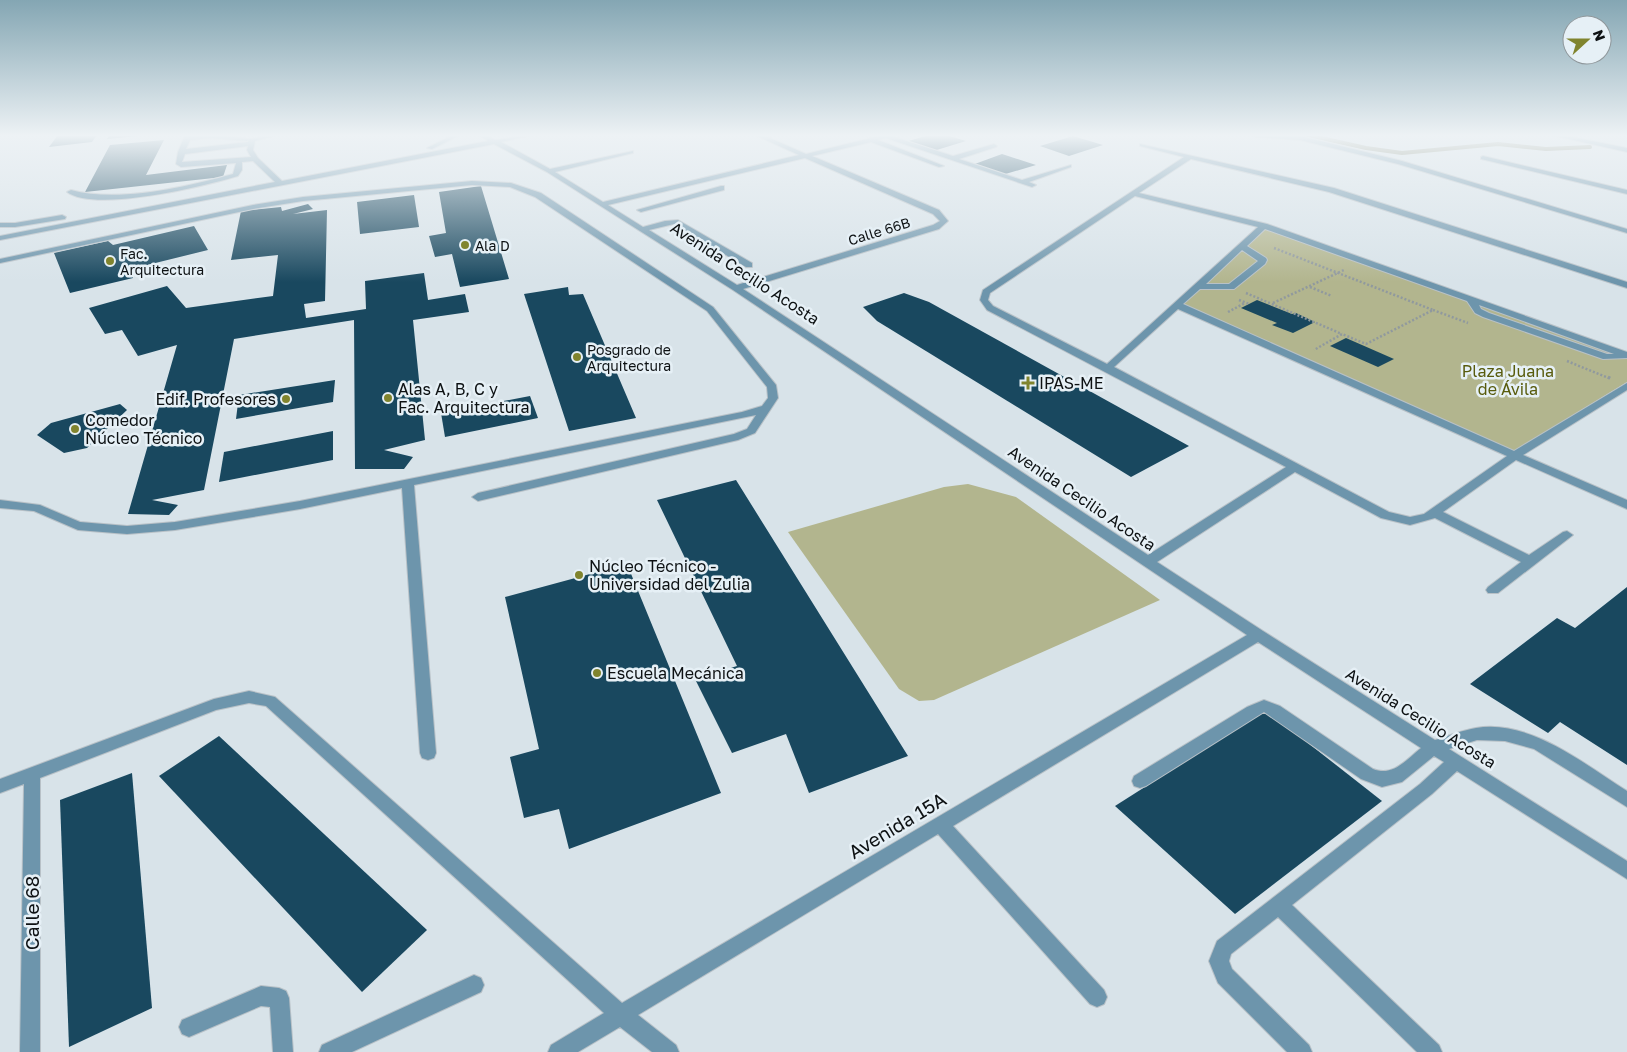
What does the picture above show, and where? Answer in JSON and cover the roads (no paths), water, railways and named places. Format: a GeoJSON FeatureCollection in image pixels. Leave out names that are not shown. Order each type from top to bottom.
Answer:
{"type":"FeatureCollection","features":[{"type":"Feature","properties":{"kind":"street"},"geometry":{"type":"LineString","coordinates":[[71,192],[76,196],[90,198],[167,191],[199,184]]}},
{"type":"Feature","properties":{"kind":"street"},"geometry":{"type":"LineString","coordinates":[[0,232],[260,184]]}},
{"type":"Feature","properties":{"kind":"street"},"geometry":{"type":"LineString","coordinates":[[0,238],[263,184]]}},
{"type":"Feature","properties":{"kind":"street"},"geometry":{"type":"LineString","coordinates":[[0,261],[285,201],[461,184]]}},
{"type":"Feature","properties":{"kind":"street"},"geometry":{"type":"LineString","coordinates":[[478,497],[738,437],[751,430],[773,398],[772,387],[710,309],[538,195],[511,185],[493,184]]}},
{"type":"Feature","properties":{"kind":"street","name":"Avenida Cecilio Acosta"},"geometry":{"type":"LineString","coordinates":[[571,184],[736,288],[1258,635],[1627,871]]}},
{"type":"Feature","properties":{"kind":"street"},"geometry":{"type":"LineString","coordinates":[[602,204],[686,184]]}},
{"type":"Feature","properties":{"kind":"street","name":"Calle 66B"},"geometry":{"type":"LineString","coordinates":[[736,288],[936,227],[944,221],[936,212],[870,184]]}},
{"type":"Feature","properties":{"kind":"street"},"geometry":{"type":"LineString","coordinates":[[1149,184],[986,292],[984,300],[990,308],[1108,368],[1385,515],[1410,521],[1428,517],[1515,455],[1627,386]]}},
{"type":"Feature","properties":{"kind":"street"},"geometry":{"type":"LineString","coordinates":[[1307,184],[1331,190],[1627,285]]}},
{"type":"Feature","properties":{"kind":"street"},"geometry":{"type":"LineString","coordinates":[[1473,184],[1627,231]]}},
{"type":"Feature","properties":{"kind":"street"},"geometry":{"type":"LineString","coordinates":[[1593,184],[1627,192]]}},
{"type":"Feature","properties":{"kind":"street"},"geometry":{"type":"LineString","coordinates":[[644,229],[665,222],[676,212],[721,188]]}},
{"type":"Feature","properties":{"kind":"street"},"geometry":{"type":"LineString","coordinates":[[1135,194],[1264,226],[1470,299],[1478,310],[1495,318],[1606,357],[1627,356]]}},
{"type":"Feature","properties":{"kind":"street"},"geometry":{"type":"LineString","coordinates":[[0,225],[15,226],[88,212],[118,209]]}},
{"type":"Feature","properties":{"kind":"street"},"geometry":{"type":"LineString","coordinates":[[641,210],[676,212]]}},
{"type":"Feature","properties":{"kind":"street"},"geometry":{"type":"LineString","coordinates":[[676,212],[684,225],[748,265]]}},
{"type":"Feature","properties":{"kind":"street"},"geometry":{"type":"LineString","coordinates":[[1108,368],[1264,226]]}},
{"type":"Feature","properties":{"kind":"street"},"geometry":{"type":"LineString","coordinates":[[1197,286],[1231,287],[1262,262],[1263,260],[1241,246]]}},
{"type":"Feature","properties":{"kind":"street"},"geometry":{"type":"LineString","coordinates":[[1176,305],[1627,505]]}},
{"type":"Feature","properties":{"kind":"street"},"geometry":{"type":"LineString","coordinates":[[0,504],[36,508],[78,526],[127,530],[175,526],[300,505],[744,415],[766,408]]}},
{"type":"Feature","properties":{"kind":"street"},"geometry":{"type":"LineString","coordinates":[[1147,562],[1294,467]]}},
{"type":"Feature","properties":{"kind":"street"},"geometry":{"type":"LineString","coordinates":[[408,483],[428,753]]}},
{"type":"Feature","properties":{"kind":"street"},"geometry":{"type":"LineString","coordinates":[[1434,512],[1530,561]]}},
{"type":"Feature","properties":{"kind":"street"},"geometry":{"type":"LineString","coordinates":[[1493,590],[1566,536]]}},
{"type":"Feature","properties":{"kind":"street","name":"Avenida 15A"},"geometry":{"type":"LineString","coordinates":[[558,1052],[1258,635]]}},
{"type":"Feature","properties":{"kind":"street"},"geometry":{"type":"LineString","coordinates":[[0,786],[214,705],[249,696],[270,701],[621,1015],[669,1052]]}},
{"type":"Feature","properties":{"kind":"street"},"geometry":{"type":"LineString","coordinates":[[1140,781],[1252,711],[1264,706],[1275,710],[1367,774],[1382,780],[1396,777],[1434,746],[1477,734],[1505,735],[1539,744],[1627,800]]}},
{"type":"Feature","properties":{"kind":"street"},"geometry":{"type":"LineString","coordinates":[[1302,1052],[1225,976],[1218,960],[1224,948],[1426,789],[1456,761]]}},
{"type":"Feature","properties":{"kind":"street","name":"Calle 68"},"geometry":{"type":"LineString","coordinates":[[30,1052],[32,774]]}},
{"type":"Feature","properties":{"kind":"street"},"geometry":{"type":"LineString","coordinates":[[940,824],[1097,997]]}},
{"type":"Feature","properties":{"kind":"street"},"geometry":{"type":"LineString","coordinates":[[1278,904],[1432,1052]]}},
{"type":"Feature","properties":{"kind":"street"},"geometry":{"type":"LineString","coordinates":[[329,1052],[474,985]]}},
{"type":"Feature","properties":{"kind":"street"},"geometry":{"type":"LineString","coordinates":[[189,1027],[261,996],[279,998],[283,1052]]}},
{"type":"Feature","properties":{"kind":"place","name":"Ala D"},"geometry":{"type":"Point","coordinates":[465,245]}},
{"type":"Feature","properties":{"kind":"place","name":"Fac. Arquitectura"},"geometry":{"type":"Point","coordinates":[110,261]}},
{"type":"Feature","properties":{"kind":"place","name":"Posgrado de Arquitectura"},"geometry":{"type":"Point","coordinates":[577,357]}},
{"type":"Feature","properties":{"kind":"place","name":"IPAS-ME"},"geometry":{"type":"Point","coordinates":[1028,383]}},
{"type":"Feature","properties":{"kind":"place","name":"Alas A, B, C y Fac. Arquitectura"},"geometry":{"type":"Point","coordinates":[388,398]}},
{"type":"Feature","properties":{"kind":"place","name":"Edif. Profesores"},"geometry":{"type":"Point","coordinates":[286,399]}},
{"type":"Feature","properties":{"kind":"place","name":"Comedor Núcleo Técnico"},"geometry":{"type":"Point","coordinates":[75,429]}},
{"type":"Feature","properties":{"kind":"place","name":"Núcleo Técnico - Universidad del Zulia"},"geometry":{"type":"Point","coordinates":[579,575]}},
{"type":"Feature","properties":{"kind":"place","name":"Escuela Mecánica"},"geometry":{"type":"Point","coordinates":[597,673]}},
{"type":"Feature","properties":{"kind":"park label","name":"Plaza Juana de Ávila"},"geometry":{"type":"Point","coordinates":[1508,380]}}]}
